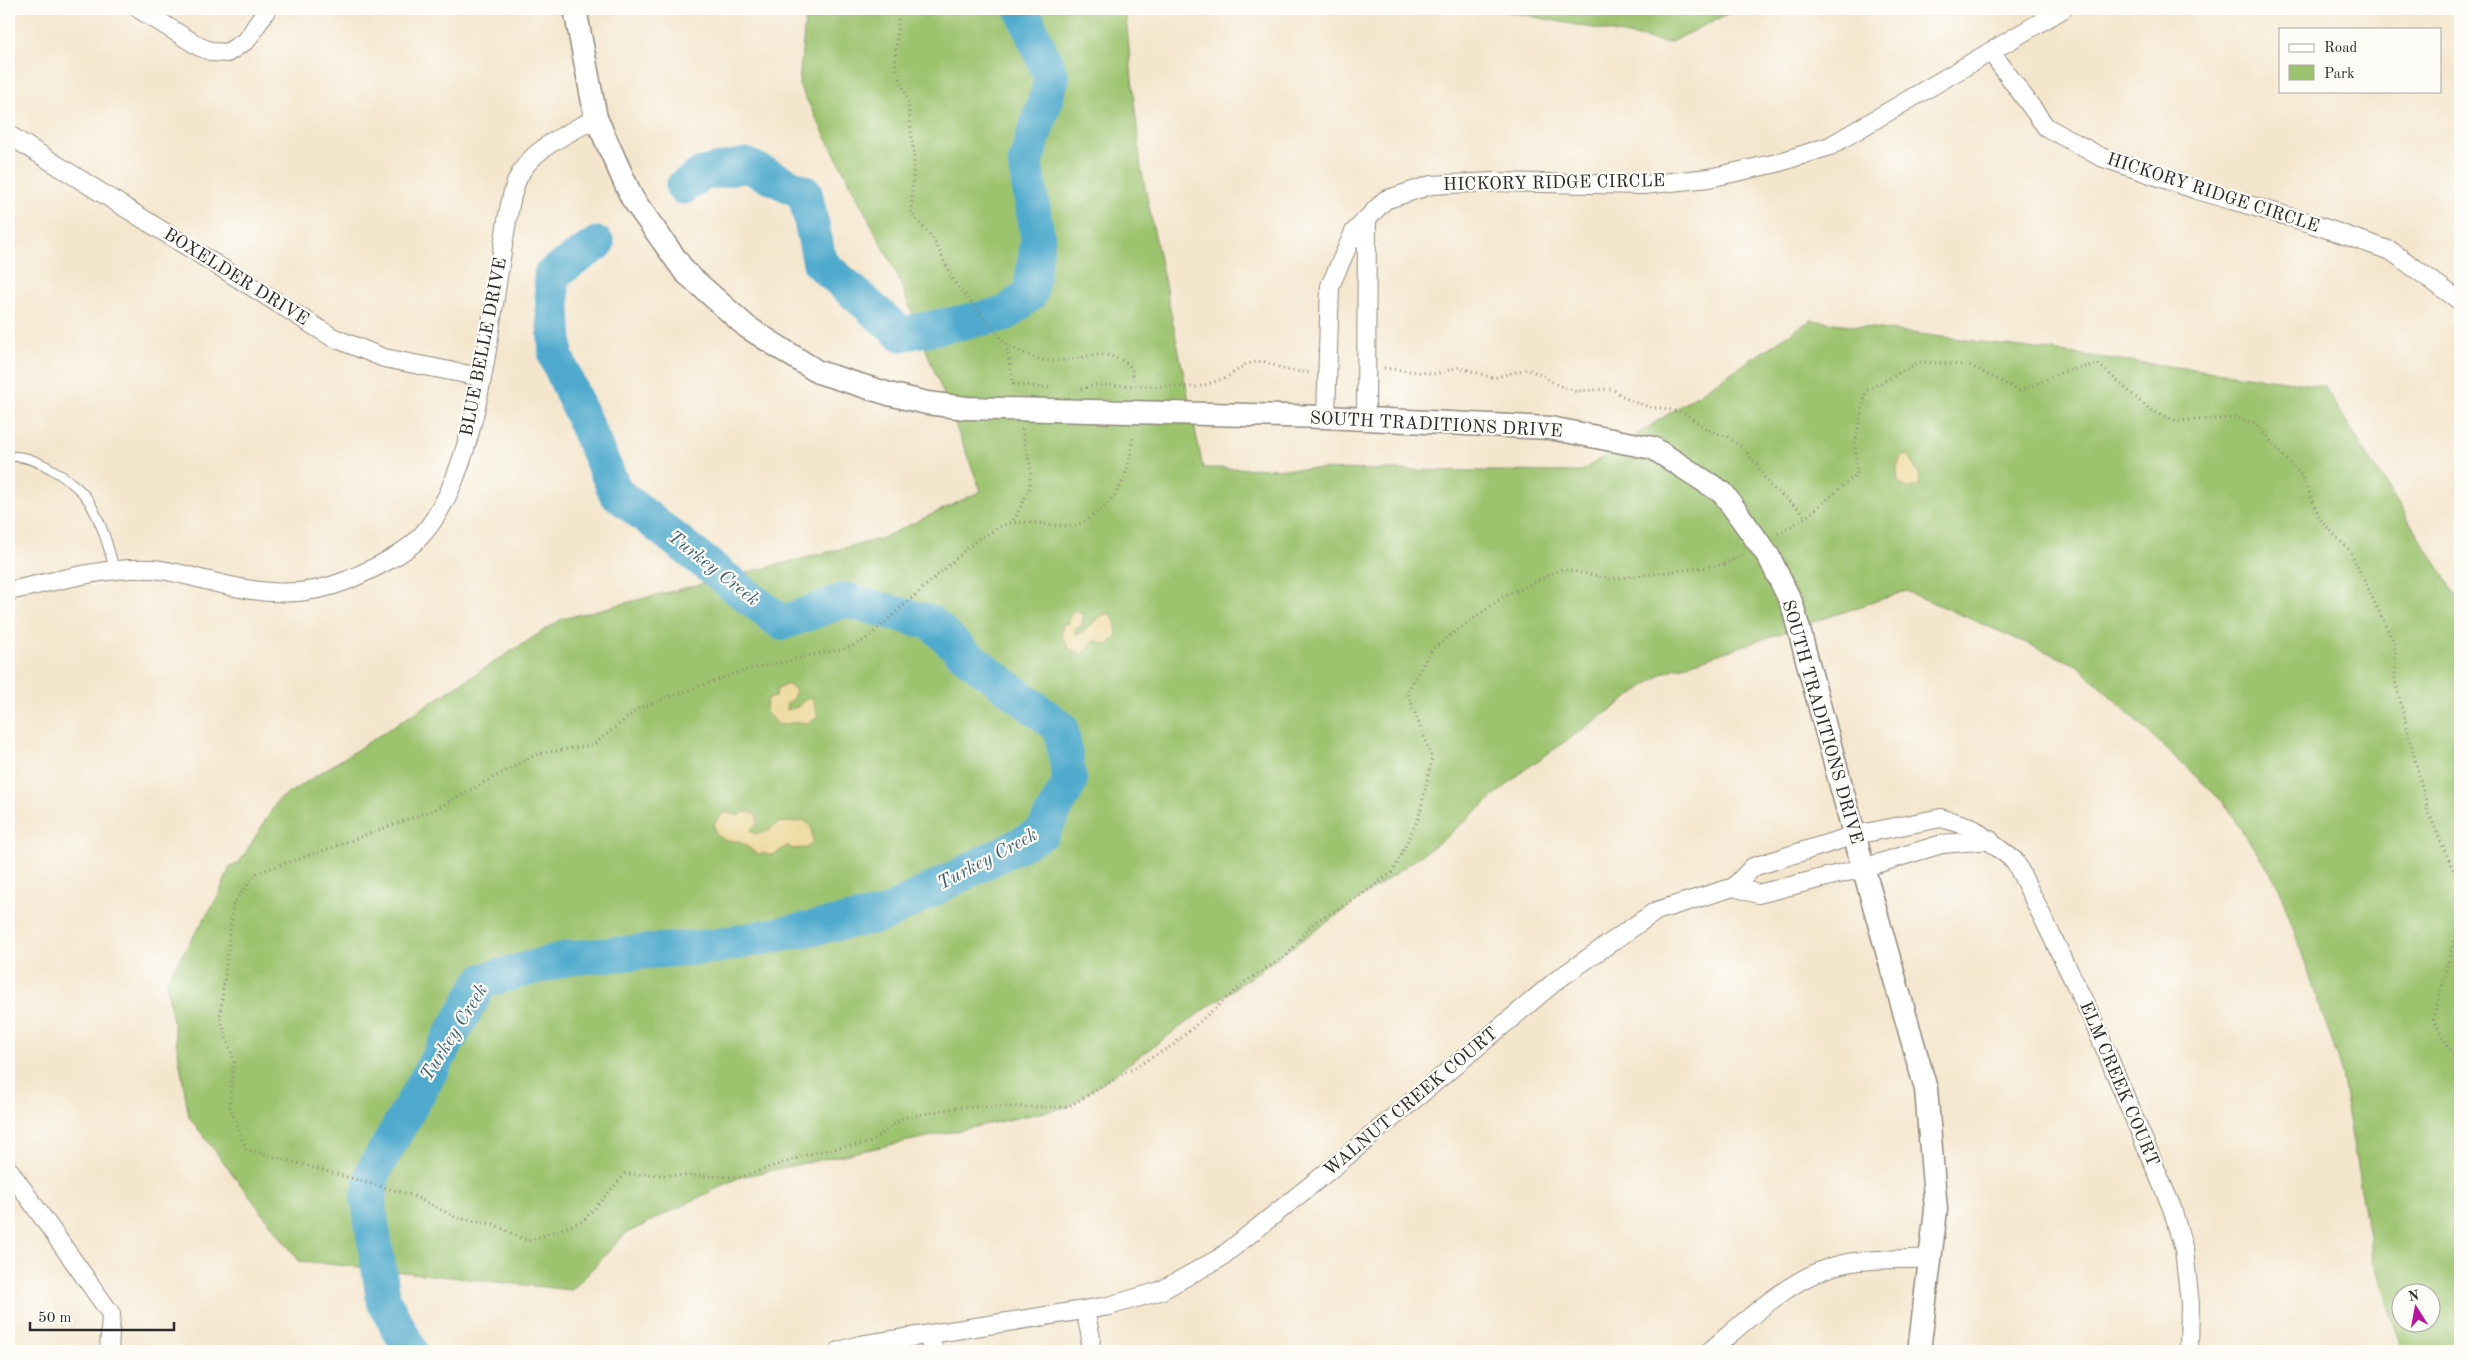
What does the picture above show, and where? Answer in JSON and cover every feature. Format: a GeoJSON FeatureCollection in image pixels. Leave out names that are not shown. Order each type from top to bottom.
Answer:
{"type":"FeatureCollection","features":[{"type":"Feature","properties":{"kind":"street"},"geometry":{"type":"LineString","coordinates":[[139,9],[200,47],[213,52],[227,53],[247,40],[267,9]]}},
{"type":"Feature","properties":{"kind":"street","name":"SOUTH TRADITIONS DRIVE"},"geometry":{"type":"LineString","coordinates":[[575,9],[596,118],[632,198],[685,272],[747,327],[818,372],[889,394],[926,403],[966,408],[1326,417],[1550,428],[1653,448],[1723,493],[1769,557],[1792,604],[1863,868],[1926,1089],[1936,1210],[1919,1351]]}},
{"type":"Feature","properties":{"kind":"street","name":"HICKORY RIDGE CIRCLE"},"geometry":{"type":"LineString","coordinates":[[1326,417],[1330,286],[1354,232],[1385,200],[1431,185],[1493,182],[1643,185],[1710,178],[1776,163],[1830,146],[2063,9]]}},
{"type":"Feature","properties":{"kind":"street","name":"HICKORY RIDGE CIRCLE"},"geometry":{"type":"LineString","coordinates":[[1991,52],[2046,127],[2101,157],[2197,190],[2307,222],[2391,251],[2460,301]]}},
{"type":"Feature","properties":{"kind":"street","name":"BLUE BELLE DRIVE"},"geometry":{"type":"LineString","coordinates":[[9,591],[114,568],[155,569],[247,591],[278,594],[316,591],[347,580],[383,563],[415,542],[437,513],[453,480],[473,427],[507,224],[518,178],[533,157],[596,118]]}},
{"type":"Feature","properties":{"kind":"street","name":"BOXELDER DRIVE"},"geometry":{"type":"LineString","coordinates":[[9,135],[332,337],[384,358],[481,377]]}},
{"type":"Feature","properties":{"kind":"street"},"geometry":{"type":"LineString","coordinates":[[1366,419],[1367,219]]}},
{"type":"Feature","properties":{"kind":"street","name":"ELM CREEK COURT"},"geometry":{"type":"LineString","coordinates":[[1855,835],[1941,818],[1971,827],[2015,861],[2088,1009],[2172,1208],[2184,1250],[2189,1295],[2189,1351]]}},
{"type":"Feature","properties":{"kind":"street","name":"WALNUT CREEK COURT"},"geometry":{"type":"LineString","coordinates":[[839,1351],[860,1345],[1109,1306],[1160,1291],[1220,1258],[1336,1165],[1557,980],[1656,911],[1734,887],[1753,867],[1855,835]]}},
{"type":"Feature","properties":{"kind":"street"},"geometry":{"type":"LineString","coordinates":[[1734,887],[1758,894],[1863,868],[1942,844],[1990,840]]}},
{"type":"Feature","properties":{"kind":"street"},"geometry":{"type":"LineString","coordinates":[[9,1170],[111,1314],[109,1351]]}},
{"type":"Feature","properties":{"kind":"street"},"geometry":{"type":"LineString","coordinates":[[1710,1351],[1763,1306],[1814,1273],[1846,1263],[1931,1258]]}},
{"type":"Feature","properties":{"kind":"street"},"geometry":{"type":"LineString","coordinates":[[1085,1310],[1091,1338],[1089,1351]]}},
{"type":"Feature","properties":{"kind":"street"},"geometry":{"type":"LineString","coordinates":[[926,1335],[935,1351]]}},
{"type":"Feature","properties":{"kind":"lane"},"geometry":{"type":"LineString","coordinates":[[9,457],[17,455],[51,467],[89,500],[104,529],[114,568]]}},
{"type":"Feature","properties":{"kind":"path"},"geometry":{"type":"LineString","coordinates":[[899,9],[895,63],[908,102],[914,158],[912,213],[934,240],[954,282],[1006,344],[1030,357],[1054,361],[1090,355],[1111,355],[1124,360],[1132,368],[1132,380]]}},
{"type":"Feature","properties":{"kind":"path"},"geometry":{"type":"LineString","coordinates":[[1006,344],[1031,472],[1029,488],[1015,519],[978,539],[877,631],[851,647],[745,670],[639,708],[593,745],[537,754],[435,809],[331,848],[256,873],[233,905],[220,1017],[234,1062],[229,1104],[246,1149],[330,1174],[412,1195],[457,1218],[493,1224],[528,1241],[583,1221],[626,1174],[740,1177],[816,1152],[869,1143],[903,1118],[960,1107],[1068,1107],[1173,1045],[1245,982],[1287,955],[1314,922],[1346,905],[1393,872],[1419,817],[1432,758],[1406,692],[1432,649],[1503,597],[1562,569],[1612,579],[1723,565],[1760,545],[1804,518],[1857,474],[1855,444],[1866,391],[1919,362],[1969,365],[2020,391],[2063,372],[2098,364],[2150,410],[2177,421],[2236,418],[2255,423],[2303,478],[2321,521],[2350,551],[2395,644],[2395,681],[2429,814],[2460,885]]}},
{"type":"Feature","properties":{"kind":"path"},"geometry":{"type":"LineString","coordinates":[[1074,389],[1095,385],[1198,387],[1226,378],[1246,364],[1263,362],[1286,370],[1327,375]]}},
{"type":"Feature","properties":{"kind":"path"},"geometry":{"type":"LineString","coordinates":[[1366,369],[1403,369],[1436,374],[1459,367],[1493,378],[1527,369],[1542,375],[1557,385],[1576,391],[1612,389],[1629,400],[1652,408],[1684,413],[1708,430],[1728,437],[1741,447],[1756,464],[1768,484],[1801,511],[1804,518]]}},
{"type":"Feature","properties":{"kind":"path"},"geometry":{"type":"LineString","coordinates":[[1013,384],[1057,388]]}},
{"type":"Feature","properties":{"kind":"path"},"geometry":{"type":"LineString","coordinates":[[1007,523],[1027,521],[1074,526],[1088,520],[1107,505],[1118,493],[1130,462],[1133,436]]}},
{"type":"Feature","properties":{"kind":"path"},"geometry":{"type":"LineString","coordinates":[[2460,917],[2433,1020],[2460,1066]]}},
{"type":"Feature","properties":{"kind":"green space"},"geometry":{"type":"Polygon","coordinates":[[[806,9],[1125,9],[1141,168],[1203,468],[1580,472],[1811,320],[2324,386],[2460,602],[2460,1351],[2403,1351],[2397,1332],[2442,1332],[2442,1282],[2392,1282],[2392,1317],[2373,1259],[2339,1062],[2278,884],[2222,801],[2077,665],[1906,591],[1665,672],[1523,771],[1444,839],[1068,1107],[740,1177],[625,1234],[572,1290],[299,1261],[189,1117],[166,981],[219,895],[230,867],[239,863],[278,800],[562,619],[880,539],[981,491],[896,272],[799,85],[806,9]]]}},
{"type":"Feature","properties":{"kind":"green space"},"geometry":{"type":"Polygon","coordinates":[[[1494,9],[1737,9],[1669,43],[1494,9]]]}},
{"type":"Feature","properties":{"kind":"sand"},"geometry":{"type":"Polygon","coordinates":[[[1909,455],[1920,478],[1919,486],[1907,488],[1898,482],[1897,468],[1901,457],[1909,455]]]}},
{"type":"Feature","properties":{"kind":"sand"},"geometry":{"type":"Polygon","coordinates":[[[1074,610],[1083,615],[1082,626],[1075,629],[1076,635],[1100,617],[1109,613],[1115,621],[1117,635],[1108,645],[1094,640],[1088,650],[1082,654],[1070,649],[1061,635],[1063,624],[1069,623],[1069,618],[1074,610]]]}},
{"type":"Feature","properties":{"kind":"sand"},"geometry":{"type":"Polygon","coordinates":[[[787,684],[796,690],[792,700],[786,704],[787,710],[798,707],[804,700],[812,698],[818,717],[809,723],[799,722],[779,725],[766,712],[767,699],[775,697],[777,690],[787,684]]]}},
{"type":"Feature","properties":{"kind":"sand"},"geometry":{"type":"Polygon","coordinates":[[[746,812],[756,814],[758,823],[750,830],[755,834],[766,832],[778,823],[805,821],[811,827],[813,842],[806,848],[792,849],[788,845],[774,855],[756,853],[740,841],[726,841],[716,834],[714,824],[723,813],[731,813],[738,816],[746,812]]]}},
{"type":"Feature","properties":{"kind":"waterway","name":"Turkey Creek"},"geometry":{"type":"LineString","coordinates":[[683,187],[702,174],[746,165],[805,193],[820,263],[901,334],[1005,314],[1030,294],[1038,238],[1025,163],[1052,79],[1022,9]]}},
{"type":"Feature","properties":{"kind":"waterway","name":"Turkey Creek"},"geometry":{"type":"LineString","coordinates":[[411,1351],[384,1302],[368,1200],[373,1172],[482,981],[569,958],[717,946],[883,915],[1042,833],[1070,782],[1061,728],[963,653],[932,623],[845,600],[782,623],[616,493],[556,357],[551,275],[597,244]]}}]}
